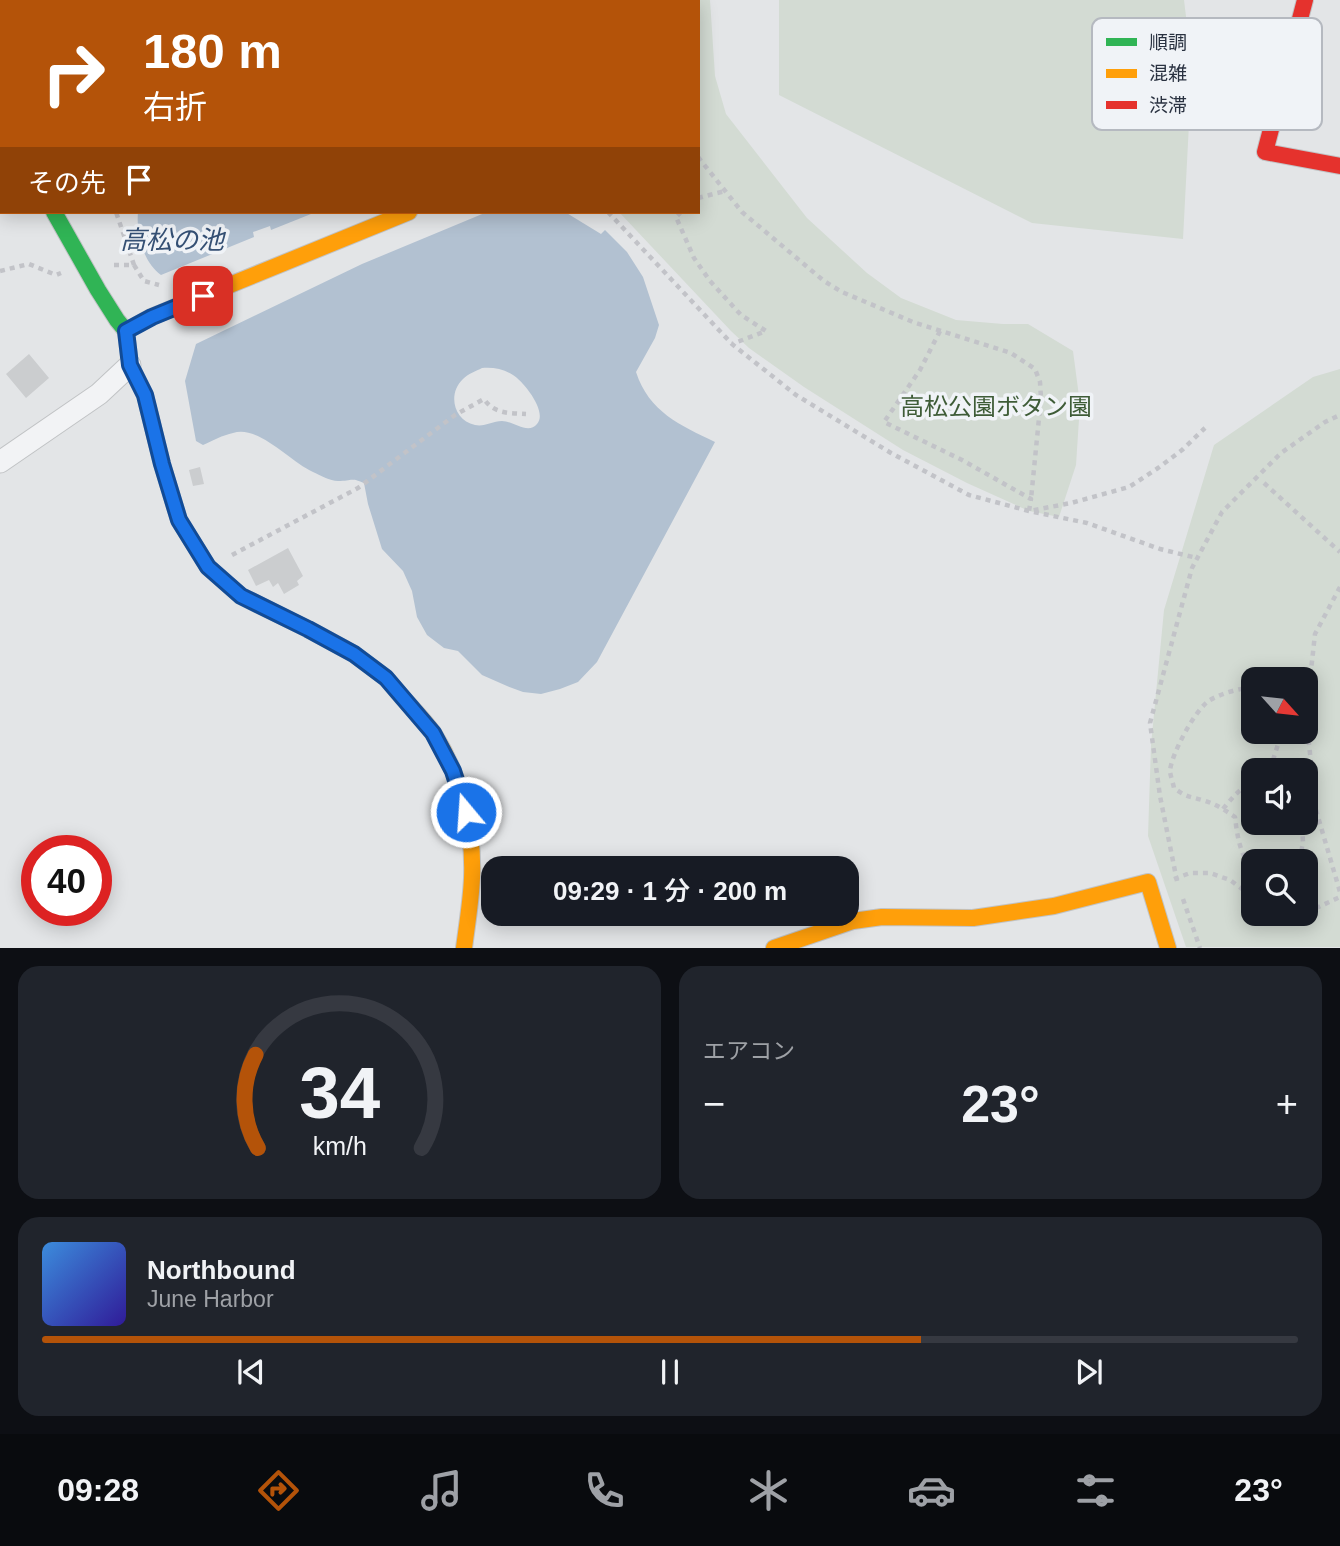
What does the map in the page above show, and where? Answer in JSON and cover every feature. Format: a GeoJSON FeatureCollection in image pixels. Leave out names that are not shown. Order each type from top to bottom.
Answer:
{"type":"FeatureCollection","features":[{"type":"Feature","properties":{"kind":"street"},"geometry":{"type":"LineString","coordinates":[[1300,18],[1305,0]]}},
{"type":"Feature","properties":{"kind":"street"},"geometry":{"type":"LineString","coordinates":[[1271,130],[1265,152],[1340,166]]}},
{"type":"Feature","properties":{"kind":"street"},"geometry":{"type":"LineString","coordinates":[[55,214],[126,331],[130,365],[145,395],[179,520],[208,567],[241,596],[354,654],[386,678],[433,733],[453,771],[470,829],[472,878],[464,947]]}},
{"type":"Feature","properties":{"kind":"street"},"geometry":{"type":"LineString","coordinates":[[126,331],[152,317],[404,214]]}},
{"type":"Feature","properties":{"kind":"street"},"geometry":{"type":"LineString","coordinates":[[0,462],[99,394],[130,365]]}},
{"type":"Feature","properties":{"kind":"street"},"geometry":{"type":"LineString","coordinates":[[774,947],[853,921],[882,917],[973,918],[1054,906],[1149,881],[1168,947]]}},
{"type":"Feature","properties":{"kind":"path"},"geometry":{"type":"LineString","coordinates":[[700,160],[742,212],[824,281],[884,311],[1012,353],[1035,369],[1040,382],[1041,398],[1029,511]]}},
{"type":"Feature","properties":{"kind":"path"},"geometry":{"type":"LineString","coordinates":[[700,197],[725,191]]}},
{"type":"Feature","properties":{"kind":"path"},"geometry":{"type":"LineString","coordinates":[[0,271],[29,264],[56,275],[84,265],[134,265],[118,214]]}},
{"type":"Feature","properties":{"kind":"path"},"geometry":{"type":"LineString","coordinates":[[610,214],[732,344],[796,395],[891,453],[970,495],[1087,523],[1160,549],[1197,558]]}},
{"type":"Feature","properties":{"kind":"path"},"geometry":{"type":"LineString","coordinates":[[674,214],[694,258],[710,281],[741,315],[766,331],[732,344]]}},
{"type":"Feature","properties":{"kind":"path"},"geometry":{"type":"LineString","coordinates":[[676,217],[679,214]]}},
{"type":"Feature","properties":{"kind":"path"},"geometry":{"type":"LineString","coordinates":[[940,331],[920,370],[884,422],[962,460],[1031,499]]}},
{"type":"Feature","properties":{"kind":"path"},"geometry":{"type":"LineString","coordinates":[[208,567],[358,488],[455,415],[484,399],[496,411],[526,414]]}},
{"type":"Feature","properties":{"kind":"path"},"geometry":{"type":"LineString","coordinates":[[1178,887],[1160,796],[1150,723],[1192,568],[1222,512],[1281,453],[1325,422],[1340,415]]}},
{"type":"Feature","properties":{"kind":"path"},"geometry":{"type":"LineString","coordinates":[[1029,511],[1129,487],[1182,450],[1205,428]]}},
{"type":"Feature","properties":{"kind":"path"},"geometry":{"type":"LineString","coordinates":[[1264,483],[1340,552]]}},
{"type":"Feature","properties":{"kind":"path"},"geometry":{"type":"LineString","coordinates":[[1311,667],[1315,634],[1340,587]]}},
{"type":"Feature","properties":{"kind":"path"},"geometry":{"type":"LineString","coordinates":[[1241,689],[1209,700],[1199,711],[1176,752],[1170,771],[1174,788],[1185,797],[1203,800],[1235,817],[1242,849]]}},
{"type":"Feature","properties":{"kind":"path"},"geometry":{"type":"LineString","coordinates":[[1308,744],[1317,810],[1340,895],[1318,907]]}},
{"type":"Feature","properties":{"kind":"path"},"geometry":{"type":"LineString","coordinates":[[1223,809],[1241,789]]}},
{"type":"Feature","properties":{"kind":"path"},"geometry":{"type":"LineString","coordinates":[[1177,878],[1190,873],[1210,873],[1230,880],[1241,889]]}},
{"type":"Feature","properties":{"kind":"path"},"geometry":{"type":"LineString","coordinates":[[1183,899],[1200,947]]}},
{"type":"Feature","properties":{"kind":"green space","name":"高松公園ボタン園"},"geometry":{"type":"Polygon","coordinates":[[[700,0],[710,0],[715,76],[726,114],[807,218],[867,273],[901,298],[956,320],[1028,324],[1073,351],[1080,404],[1076,465],[1059,517],[1029,511],[903,450],[804,387],[749,348],[621,214],[700,214],[700,0]]]}},
{"type":"Feature","properties":{"kind":"green space"},"geometry":{"type":"Polygon","coordinates":[[[779,0],[1184,0],[1186,18],[1092,18],[1092,130],[1189,130],[1183,239],[1032,223],[779,95],[779,0]]]}},
{"type":"Feature","properties":{"kind":"green space"},"geometry":{"type":"Polygon","coordinates":[[[1340,369],[1340,947],[1186,947],[1148,836],[1151,745],[1164,610],[1214,445],[1313,377],[1340,369]]]}},
{"type":"Feature","properties":{"kind":"water","name":"高松の池"},"geometry":{"type":"Polygon","coordinates":[[[138,214],[311,214],[271,230],[270,226],[253,232],[254,237],[161,275],[145,255],[138,229],[138,214]]]}},
{"type":"Feature","properties":{"kind":"water"},"geometry":{"type":"Polygon","coordinates":[[[482,214],[568,214],[601,234],[605,230],[627,252],[643,277],[659,325],[655,338],[636,372],[649,397],[667,416],[715,442],[597,662],[578,682],[541,694],[523,692],[482,675],[458,651],[444,648],[427,635],[417,617],[412,591],[403,571],[382,549],[364,483],[325,478],[253,434],[233,433],[203,445],[196,441],[185,381],[196,344],[362,264],[482,214]],[[482,368],[463,379],[455,392],[458,413],[475,425],[502,421],[525,428],[533,427],[540,419],[533,398],[513,375],[498,369],[482,368]]]}},
{"type":"Feature","properties":{"kind":"building"},"geometry":{"type":"Polygon","coordinates":[[[29,354],[49,378],[26,398],[6,374],[29,354]]]}},
{"type":"Feature","properties":{"kind":"building"},"geometry":{"type":"Polygon","coordinates":[[[200,467],[204,484],[193,486],[189,470],[200,467]]]}},
{"type":"Feature","properties":{"kind":"building"},"geometry":{"type":"Polygon","coordinates":[[[288,548],[303,576],[297,581],[299,585],[284,594],[278,583],[273,587],[269,580],[256,586],[248,570],[288,548]]]}},
{"type":"Feature","properties":{"kind":"traffic: fast"},"geometry":{"type":"LineString","coordinates":[[55,214],[98,290],[126,331],[130,365],[145,395],[179,520],[208,567],[241,596],[354,654],[386,678],[402,697]]}},
{"type":"Feature","properties":{"kind":"traffic: slow"},"geometry":{"type":"LineString","coordinates":[[126,331],[151,317],[404,214]]}},
{"type":"Feature","properties":{"kind":"traffic: slow"},"geometry":{"type":"LineString","coordinates":[[402,697],[434,734],[452,768],[464,803],[472,859],[471,895],[464,948]]}},
{"type":"Feature","properties":{"kind":"traffic: slow"},"geometry":{"type":"LineString","coordinates":[[774,948],[853,921],[882,917],[973,918],[1054,906],[1148,882],[1168,948]]}},
{"type":"Feature","properties":{"kind":"traffic: jam"},"geometry":{"type":"LineString","coordinates":[[1300,18],[1305,0]]}},
{"type":"Feature","properties":{"kind":"traffic: jam"},"geometry":{"type":"LineString","coordinates":[[1271,130],[1265,152],[1340,166]]}},
{"type":"Feature","properties":{"kind":"route"},"geometry":{"type":"LineString","coordinates":[[203,296],[126,331],[130,365],[145,395],[179,520],[208,567],[241,596],[354,654],[386,678],[433,733],[453,771],[466,812]]}}]}
